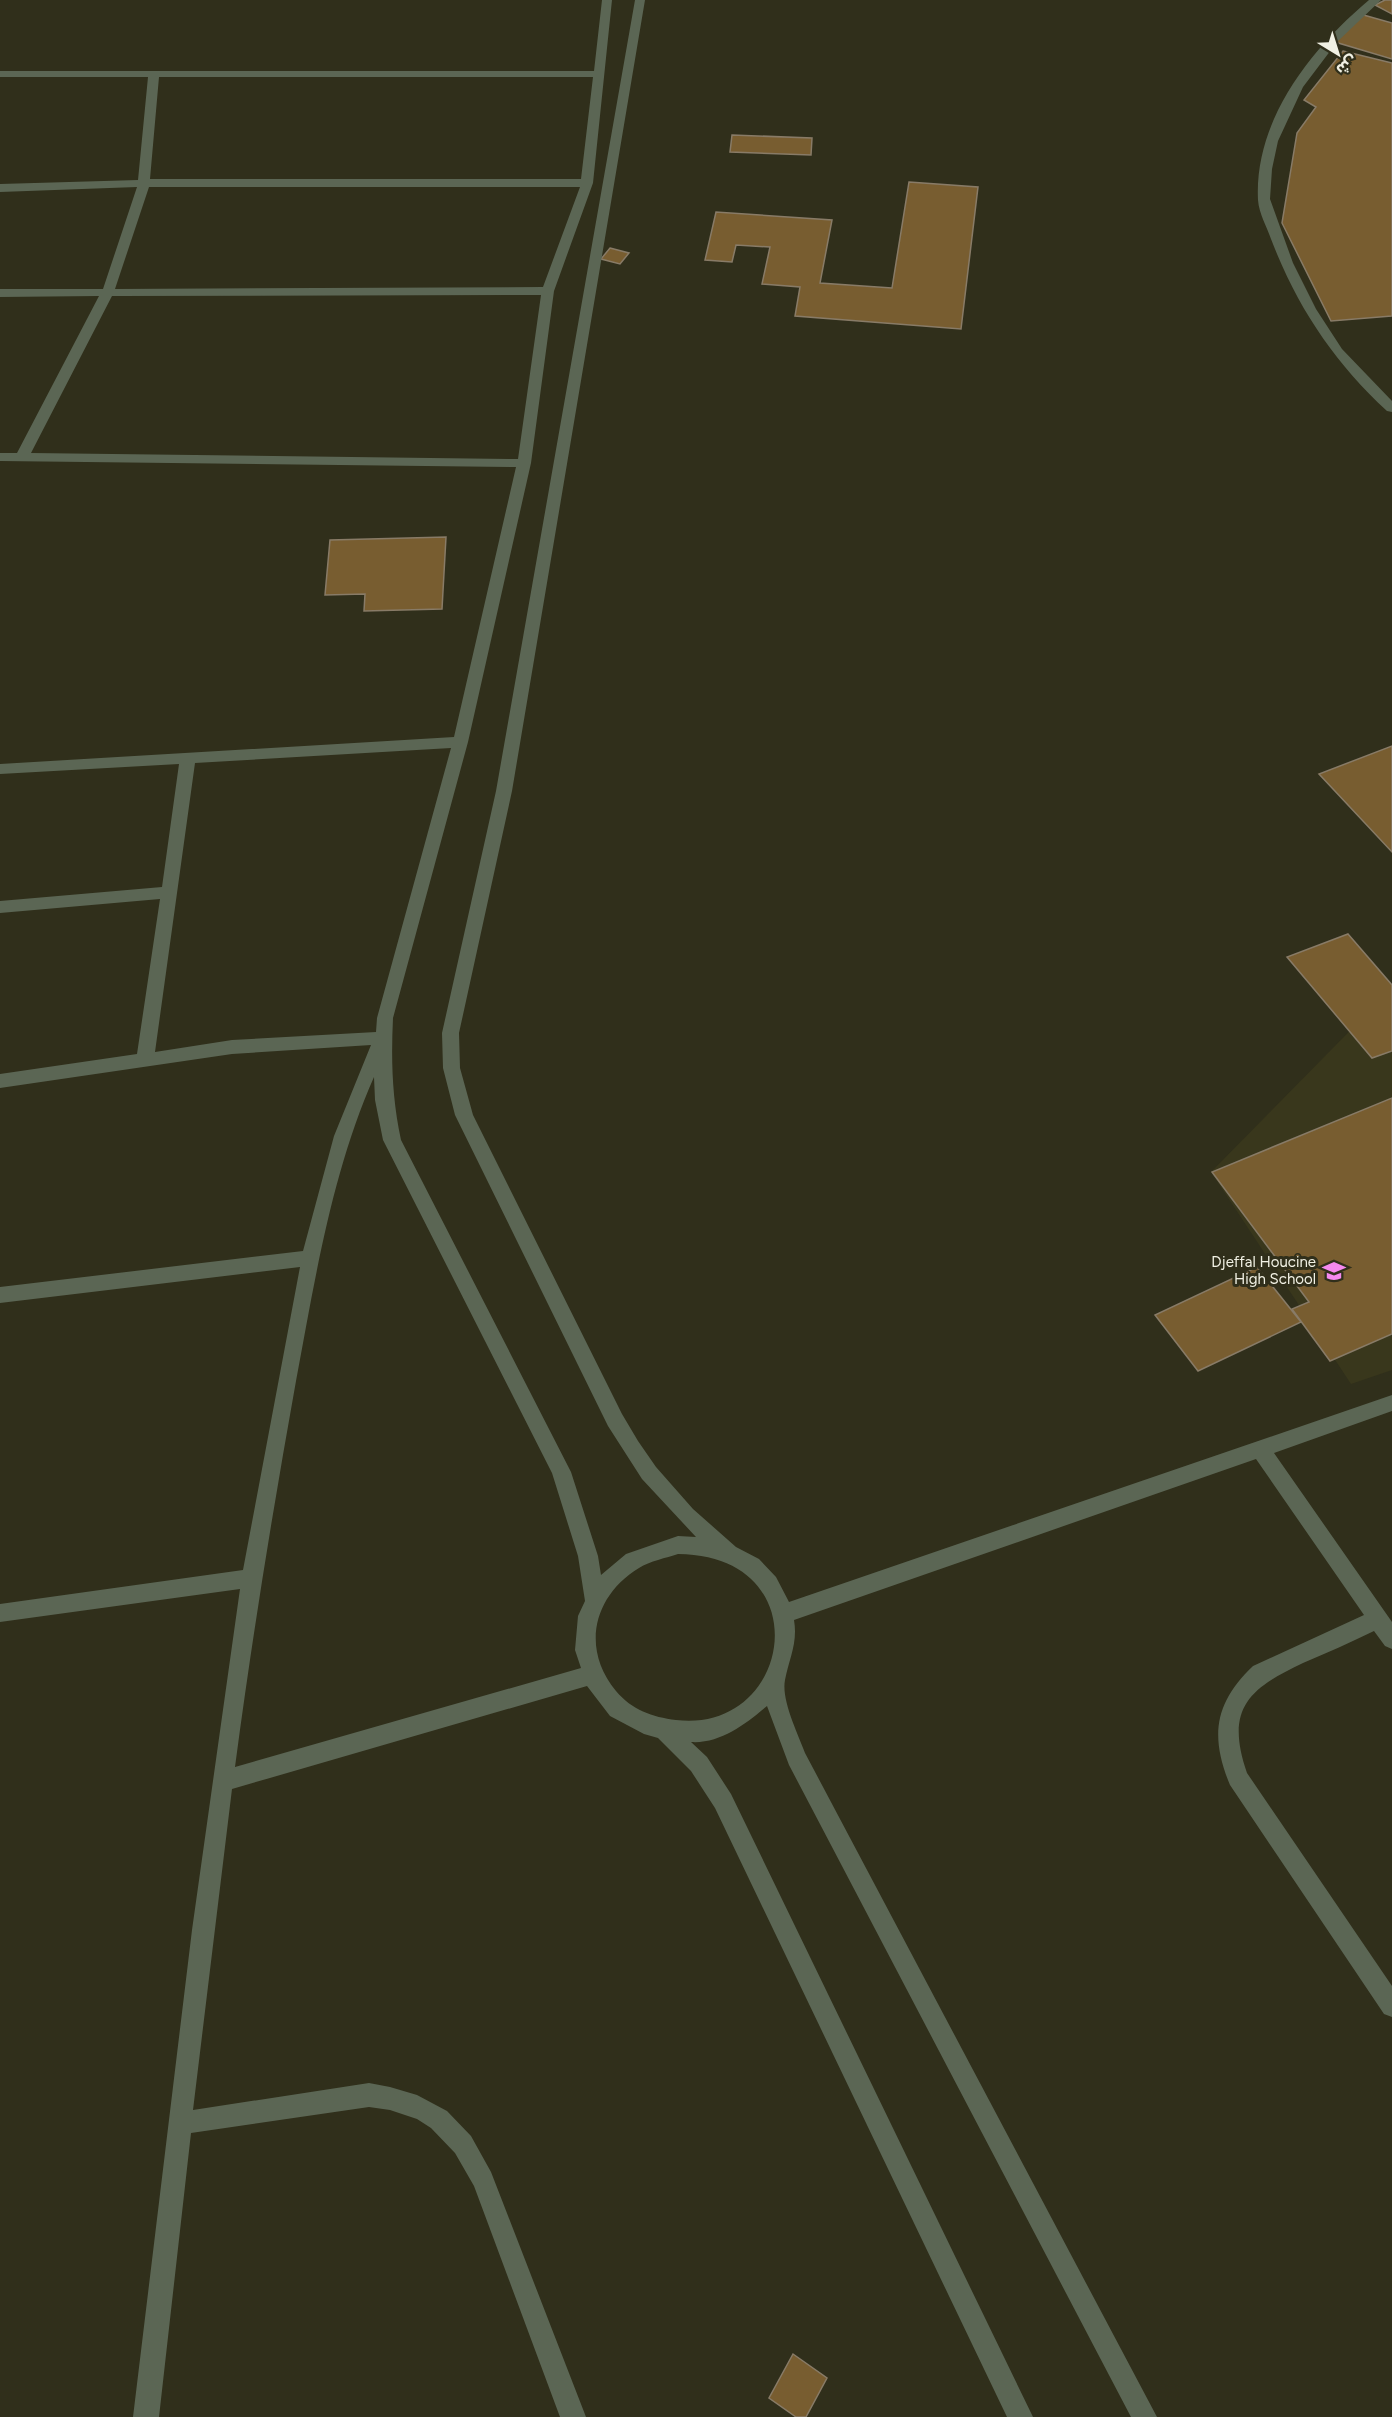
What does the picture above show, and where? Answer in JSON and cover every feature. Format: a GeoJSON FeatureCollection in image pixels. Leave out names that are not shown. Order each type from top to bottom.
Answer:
{"type":"FeatureCollection","features":[{"type":"Feature","properties":{"kind":"street"},"geometry":{"type":"LineString","coordinates":[[594,1598],[588,1556],[561,1472],[392,1140],[384,1100],[383,1038],[395,976],[460,742],[524,463],[548,291],[587,183],[597,74],[607,0]]}},
{"type":"Feature","properties":{"kind":"street"},"geometry":{"type":"LineString","coordinates":[[640,0],[504,791],[451,1020],[448,1052],[453,1083],[464,1115],[615,1420],[649,1473],[686,1515],[729,1553],[748,1564],[763,1578],[776,1595],[783,1614],[787,1637],[784,1661],[774,1683],[755,1707],[728,1724],[697,1732],[665,1730],[642,1723],[621,1711],[603,1695],[592,1675],[586,1656],[584,1636],[594,1598],[609,1577],[629,1561],[652,1549],[695,1545],[729,1553]]}},
{"type":"Feature","properties":{"kind":"street"},"geometry":{"type":"LineString","coordinates":[[1376,0],[1341,29],[1319,55],[1291,96],[1270,145],[1264,201],[1288,271],[1322,334],[1377,396],[1392,408]]}},
{"type":"Feature","properties":{"kind":"street"},"geometry":{"type":"LineString","coordinates":[[0,74],[597,74]]}},
{"type":"Feature","properties":{"kind":"street"},"geometry":{"type":"LineString","coordinates":[[22,458],[108,292],[144,183],[154,74]]}},
{"type":"Feature","properties":{"kind":"street"},"geometry":{"type":"LineString","coordinates":[[0,188],[144,183],[587,183]]}},
{"type":"Feature","properties":{"kind":"street"},"geometry":{"type":"LineString","coordinates":[[0,293],[548,291]]}},
{"type":"Feature","properties":{"kind":"street"},"geometry":{"type":"LineString","coordinates":[[0,458],[524,463]]}},
{"type":"Feature","properties":{"kind":"street"},"geometry":{"type":"LineString","coordinates":[[0,769],[460,742]]}},
{"type":"Feature","properties":{"kind":"street"},"geometry":{"type":"LineString","coordinates":[[144,1060],[188,758]]}},
{"type":"Feature","properties":{"kind":"street"},"geometry":{"type":"LineString","coordinates":[[0,908],[168,892]]}},
{"type":"Feature","properties":{"kind":"street"},"geometry":{"type":"LineString","coordinates":[[0,1082],[232,1047],[383,1038]]}},
{"type":"Feature","properties":{"kind":"street"},"geometry":{"type":"LineString","coordinates":[[146,2417],[223,1781],[251,1578],[310,1258],[347,1120],[383,1038]]}},
{"type":"Feature","properties":{"kind":"street"},"geometry":{"type":"LineString","coordinates":[[0,1295],[310,1258]]}},
{"type":"Feature","properties":{"kind":"street"},"geometry":{"type":"LineString","coordinates":[[783,1614],[1392,1403]]}},
{"type":"Feature","properties":{"kind":"street"},"geometry":{"type":"LineString","coordinates":[[1260,1449],[1392,1639]]}},
{"type":"Feature","properties":{"kind":"street"},"geometry":{"type":"LineString","coordinates":[[0,1613],[251,1578]]}},
{"type":"Feature","properties":{"kind":"street"},"geometry":{"type":"LineString","coordinates":[[1378,1619],[1260,1673],[1244,1686],[1234,1703],[1227,1726],[1229,1752],[1238,1778],[1392,2006]]}},
{"type":"Feature","properties":{"kind":"street"},"geometry":{"type":"LineString","coordinates":[[223,1781],[592,1675]]}},
{"type":"Feature","properties":{"kind":"street"},"geometry":{"type":"LineString","coordinates":[[774,1683],[778,1710],[796,1758],[1144,2417]]}},
{"type":"Feature","properties":{"kind":"street"},"geometry":{"type":"LineString","coordinates":[[665,1730],[699,1764],[723,1801],[1020,2417]]}},
{"type":"Feature","properties":{"kind":"street"},"geometry":{"type":"LineString","coordinates":[[182,2123],[369,2095],[396,2098],[421,2107],[447,2126],[468,2150],[483,2180],[573,2417]]}},
{"type":"Feature","properties":{"kind":"shaded area","name":"Djeffal Houcine High School"},"geometry":{"type":"Polygon","coordinates":[[[1392,988],[1392,1370],[1351,1384],[1211,1172],[1392,988]]]}},
{"type":"Feature","properties":{"kind":"building"},"geometry":{"type":"Polygon","coordinates":[[[1385,0],[1392,0],[1392,14],[1375,5],[1385,0]]]}},
{"type":"Feature","properties":{"kind":"building"},"geometry":{"type":"Polygon","coordinates":[[[1360,14],[1392,23],[1392,59],[1335,42],[1360,14]]]}},
{"type":"Feature","properties":{"kind":"building"},"geometry":{"type":"Polygon","coordinates":[[[1343,51],[1392,63],[1392,316],[1331,321],[1282,223],[1297,133],[1316,107],[1304,100],[1343,51]]]}},
{"type":"Feature","properties":{"kind":"building"},"geometry":{"type":"Polygon","coordinates":[[[732,135],[812,138],[811,155],[730,152],[732,135]]]}},
{"type":"Feature","properties":{"kind":"building"},"geometry":{"type":"Polygon","coordinates":[[[909,182],[978,187],[961,329],[795,316],[800,287],[762,284],[770,247],[736,245],[732,262],[705,260],[716,212],[832,220],[820,283],[892,288],[909,182]]]}},
{"type":"Feature","properties":{"kind":"building"},"geometry":{"type":"Polygon","coordinates":[[[610,248],[629,253],[620,264],[601,259],[610,248]]]}},
{"type":"Feature","properties":{"kind":"building"},"geometry":{"type":"Polygon","coordinates":[[[446,537],[442,609],[364,611],[365,594],[325,595],[330,540],[446,537]]]}},
{"type":"Feature","properties":{"kind":"building"},"geometry":{"type":"Polygon","coordinates":[[[1392,746],[1392,852],[1319,774],[1392,746]]]}},
{"type":"Feature","properties":{"kind":"building"},"geometry":{"type":"Polygon","coordinates":[[[1348,934],[1392,985],[1392,1051],[1372,1058],[1287,957],[1348,934]]]}},
{"type":"Feature","properties":{"kind":"building","name":"Djeffal Houcine High School"},"geometry":{"type":"Polygon","coordinates":[[[1392,1098],[1392,1334],[1330,1361],[1292,1309],[1309,1302],[1212,1172],[1392,1098]]]}},
{"type":"Feature","properties":{"kind":"building"},"geometry":{"type":"Polygon","coordinates":[[[1257,1267],[1301,1322],[1198,1371],[1155,1315],[1257,1267]]]}},
{"type":"Feature","properties":{"kind":"building"},"geometry":{"type":"Polygon","coordinates":[[[793,2354],[827,2378],[806,2417],[796,2417],[769,2398],[793,2354]]]}},
{"type":"Feature","properties":{"kind":"place","name":"Djeffal Houcine High School"},"geometry":{"type":"Point","coordinates":[1334,1271]}}]}
